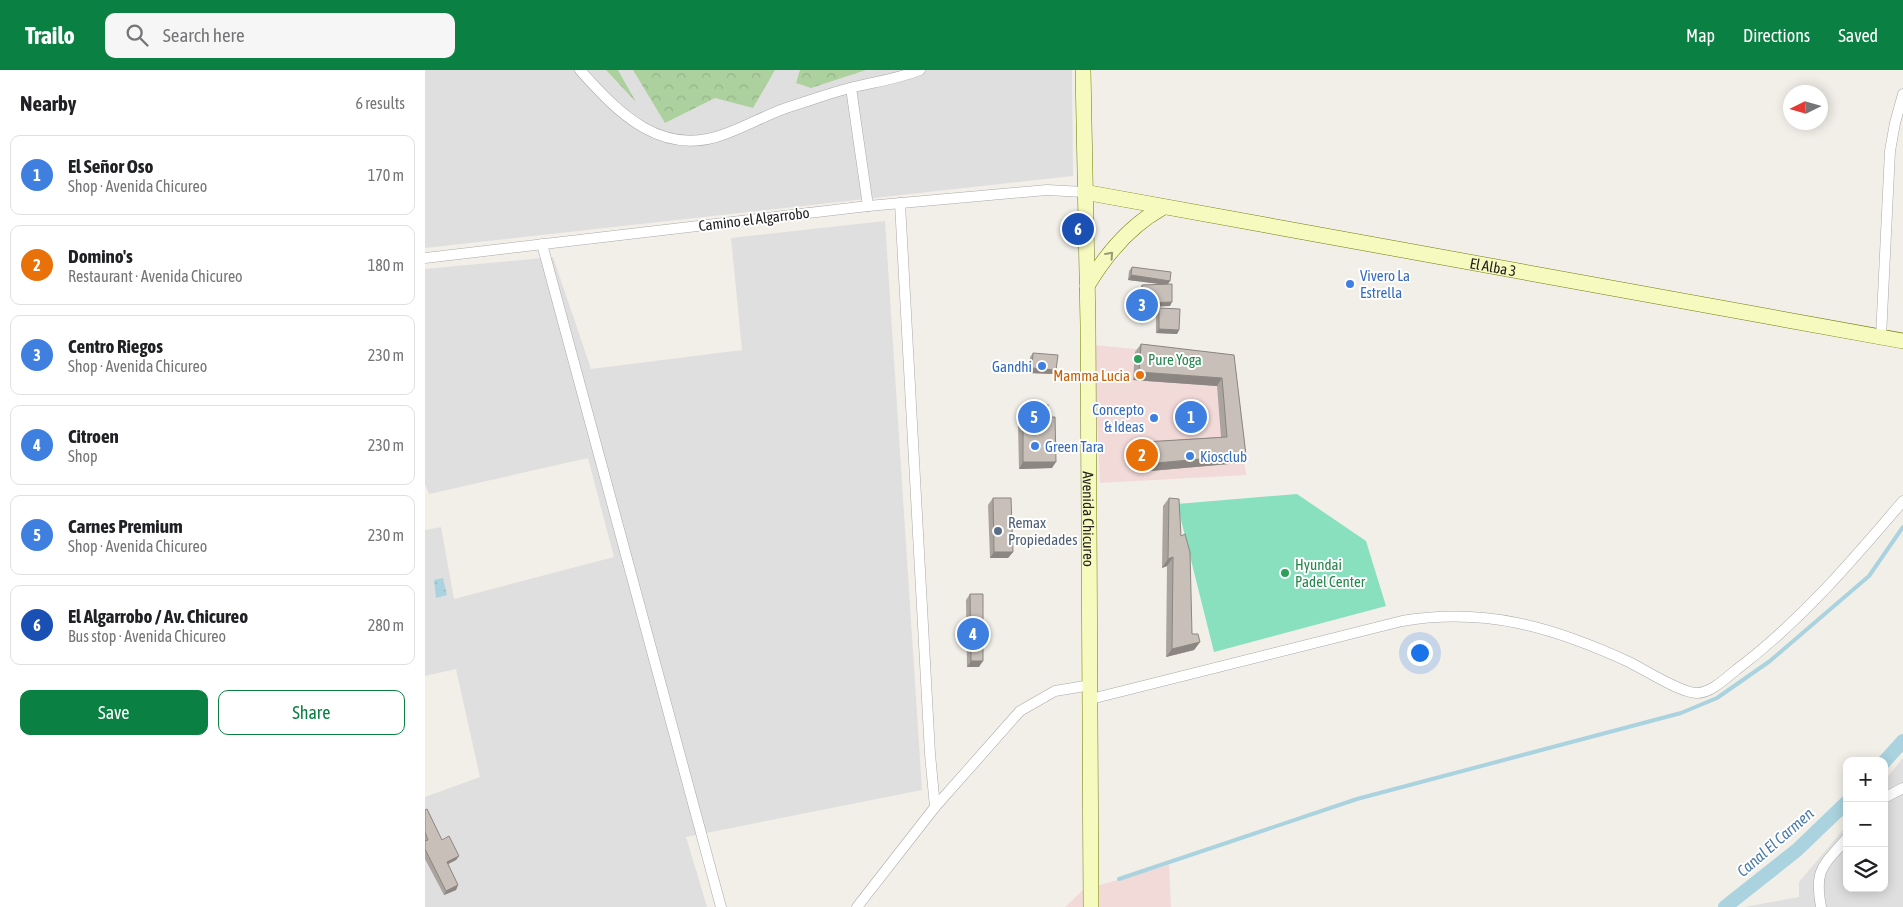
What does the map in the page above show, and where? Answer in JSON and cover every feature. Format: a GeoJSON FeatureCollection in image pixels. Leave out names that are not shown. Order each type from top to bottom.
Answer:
{"type":"FeatureCollection","features":[{"type":"Feature","properties":{"kind":"main road","name":"Avenida Chicureo"},"geometry":{"type":"LineString","coordinates":[[1083,70],[1091,692],[1091,907]]}},
{"type":"Feature","properties":{"kind":"main road","name":"El Alba 3"},"geometry":{"type":"LineString","coordinates":[[1084,192],[1162,208],[1903,341]]}},
{"type":"Feature","properties":{"kind":"main road"},"geometry":{"type":"LineString","coordinates":[[1132,202],[1137,226]]}},
{"type":"Feature","properties":{"kind":"main road"},"geometry":{"type":"LineString","coordinates":[[1087,286],[1102,264],[1137,226],[1162,208]]}},
{"type":"Feature","properties":{"kind":"street"},"geometry":{"type":"LineString","coordinates":[[580,70],[631,121],[668,140],[697,142],[723,135],[788,107],[851,88],[894,80],[920,70]]}},
{"type":"Feature","properties":{"kind":"street"},"geometry":{"type":"LineString","coordinates":[[851,88],[868,206]]}},
{"type":"Feature","properties":{"kind":"street"},"geometry":{"type":"LineString","coordinates":[[1881,337],[1890,151],[1903,94]]}},
{"type":"Feature","properties":{"kind":"street","name":"Camino el Algarrobo"},"geometry":{"type":"LineString","coordinates":[[425,258],[868,206],[1047,190],[1084,192]]}},
{"type":"Feature","properties":{"kind":"street"},"geometry":{"type":"LineString","coordinates":[[900,203],[930,754],[935,807]]}},
{"type":"Feature","properties":{"kind":"street"},"geometry":{"type":"LineString","coordinates":[[542,244],[721,907]]}},
{"type":"Feature","properties":{"kind":"street"},"geometry":{"type":"LineString","coordinates":[[857,907],[935,807],[1020,710],[1055,691],[1091,692],[1402,621],[1452,616],[1485,617],[1532,626],[1601,649],[1653,673],[1683,690],[1701,692],[1717,685],[1744,665],[1800,616],[1854,561],[1903,501]]}},
{"type":"Feature","properties":{"kind":"street"},"geometry":{"type":"LineString","coordinates":[[1888,796],[1903,788]]}},
{"type":"Feature","properties":{"kind":"street"},"geometry":{"type":"LineString","coordinates":[[1821,907],[1818,889],[1820,871],[1843,843]]}},
{"type":"Feature","properties":{"kind":"shaded area"},"geometry":{"type":"Polygon","coordinates":[[[425,70],[1072,70],[1073,176],[425,248],[425,70]]]}},
{"type":"Feature","properties":{"kind":"shaded area"},"geometry":{"type":"Polygon","coordinates":[[[885,221],[922,790],[686,837],[707,907],[425,907],[425,797],[480,777],[456,669],[425,676],[425,530],[441,527],[454,599],[614,557],[588,458],[429,494],[425,484],[425,269],[553,257],[591,369],[742,350],[731,238],[885,221]]]}},
{"type":"Feature","properties":{"kind":"shaded area"},"geometry":{"type":"Polygon","coordinates":[[[1094,345],[1231,358],[1246,475],[1100,483],[1094,345]]]}},
{"type":"Feature","properties":{"kind":"shaded area"},"geometry":{"type":"Polygon","coordinates":[[[1903,758],[1903,907],[1744,907],[1799,897],[1799,882],[1843,830],[1843,892],[1888,892],[1888,776],[1903,758]]]}},
{"type":"Feature","properties":{"kind":"shaded area"},"geometry":{"type":"Polygon","coordinates":[[[1169,865],[1171,907],[1065,907],[1083,890],[1169,865]]]}},
{"type":"Feature","properties":{"kind":"green space"},"geometry":{"type":"Polygon","coordinates":[[[606,70],[618,70],[636,102],[606,70]]]}},
{"type":"Feature","properties":{"kind":"green space"},"geometry":{"type":"Polygon","coordinates":[[[633,70],[775,70],[753,108],[715,98],[665,123],[633,70]]]}},
{"type":"Feature","properties":{"kind":"green space"},"geometry":{"type":"Polygon","coordinates":[[[800,70],[866,70],[811,88],[796,83],[800,70]]]}},
{"type":"Feature","properties":{"kind":"green space","name":"Hyundai Padel Center"},"geometry":{"type":"Polygon","coordinates":[[[1297,494],[1366,541],[1386,606],[1214,652],[1177,504],[1297,494]]]}},
{"type":"Feature","properties":{"kind":"water"},"geometry":{"type":"Polygon","coordinates":[[[443,578],[447,595],[436,598],[434,580],[443,578]]]}},
{"type":"Feature","properties":{"kind":"building"},"geometry":{"type":"Polygon","coordinates":[[[1132,267],[1171,272],[1170,281],[1131,275],[1132,267]]]}},
{"type":"Feature","properties":{"kind":"building"},"geometry":{"type":"Polygon","coordinates":[[[1172,284],[1172,302],[1143,303],[1142,285],[1172,284]]]}},
{"type":"Feature","properties":{"kind":"building"},"geometry":{"type":"Polygon","coordinates":[[[1159,308],[1180,309],[1179,330],[1159,329],[1159,308]]]}},
{"type":"Feature","properties":{"kind":"building"},"geometry":{"type":"Polygon","coordinates":[[[1141,344],[1234,355],[1246,455],[1145,464],[1144,442],[1227,437],[1222,378],[1139,372],[1141,344]]]}},
{"type":"Feature","properties":{"kind":"building","name":"Gandhi"},"geometry":{"type":"Polygon","coordinates":[[[1033,353],[1058,355],[1056,370],[1032,368],[1033,353]]]}},
{"type":"Feature","properties":{"kind":"building"},"geometry":{"type":"Polygon","coordinates":[[[1026,405],[1048,405],[1048,418],[1026,418],[1026,405]]]}},
{"type":"Feature","properties":{"kind":"building","name":"Green Tara"},"geometry":{"type":"Polygon","coordinates":[[[1055,417],[1056,462],[1023,462],[1023,418],[1055,417]]]}},
{"type":"Feature","properties":{"kind":"building","name":"Remax Propiedades"},"geometry":{"type":"Polygon","coordinates":[[[993,498],[1011,498],[1013,552],[994,552],[993,498]]]}},
{"type":"Feature","properties":{"kind":"building"},"geometry":{"type":"Polygon","coordinates":[[[1169,498],[1179,499],[1181,536],[1185,534],[1190,552],[1192,634],[1198,634],[1200,642],[1172,649],[1173,557],[1168,559],[1169,498]]]}},
{"type":"Feature","properties":{"kind":"building"},"geometry":{"type":"Polygon","coordinates":[[[970,594],[983,594],[983,661],[971,661],[970,594]]]}},
{"type":"Feature","properties":{"kind":"building"},"geometry":{"type":"Polygon","coordinates":[[[427,809],[442,840],[449,836],[459,856],[447,862],[458,885],[446,891],[425,849],[425,841],[428,840],[425,832],[425,810],[427,809]]]}},
{"type":"Feature","properties":{"kind":"waterway"},"geometry":{"type":"LineString","coordinates":[[1119,879],[1357,799],[1681,713],[1717,698],[1770,661],[1869,576],[1903,527]]}},
{"type":"Feature","properties":{"kind":"waterway","name":"Canal El Carmen"},"geometry":{"type":"LineString","coordinates":[[1888,758],[1903,741]]}},
{"type":"Feature","properties":{"kind":"waterway","name":"Canal El Carmen"},"geometry":{"type":"LineString","coordinates":[[1725,907],[1797,850],[1843,806]]}},
{"type":"Feature","properties":{"kind":"place","name":"El Algarrobo / Av. Chicureo"},"geometry":{"type":"Point","coordinates":[1078,229]}},
{"type":"Feature","properties":{"kind":"place","name":"Vivero La Estrella"},"geometry":{"type":"Point","coordinates":[1350,284]}},
{"type":"Feature","properties":{"kind":"place","name":"Centro Riegos"},"geometry":{"type":"Point","coordinates":[1142,305]}},
{"type":"Feature","properties":{"kind":"place","name":"Pure Yoga"},"geometry":{"type":"Point","coordinates":[1138,359]}},
{"type":"Feature","properties":{"kind":"place","name":"Gandhi"},"geometry":{"type":"Point","coordinates":[1042,366]}},
{"type":"Feature","properties":{"kind":"place","name":"Mamma Lucia"},"geometry":{"type":"Point","coordinates":[1140,375]}},
{"type":"Feature","properties":{"kind":"place","name":"Carnes Premium"},"geometry":{"type":"Point","coordinates":[1034,417]}},
{"type":"Feature","properties":{"kind":"place","name":"El Señor Oso"},"geometry":{"type":"Point","coordinates":[1191,417]}},
{"type":"Feature","properties":{"kind":"place","name":"Concepto & Ideas"},"geometry":{"type":"Point","coordinates":[1154,418]}},
{"type":"Feature","properties":{"kind":"place","name":"Green Tara"},"geometry":{"type":"Point","coordinates":[1035,446]}},
{"type":"Feature","properties":{"kind":"place","name":"Domino's"},"geometry":{"type":"Point","coordinates":[1142,455]}},
{"type":"Feature","properties":{"kind":"place","name":"Kiosclub"},"geometry":{"type":"Point","coordinates":[1190,456]}},
{"type":"Feature","properties":{"kind":"place","name":"Remax Propiedades"},"geometry":{"type":"Point","coordinates":[998,531]}},
{"type":"Feature","properties":{"kind":"place","name":"Hyundai Padel Center"},"geometry":{"type":"Point","coordinates":[1285,573]}},
{"type":"Feature","properties":{"kind":"place","name":"Citroen"},"geometry":{"type":"Point","coordinates":[973,634]}}]}
